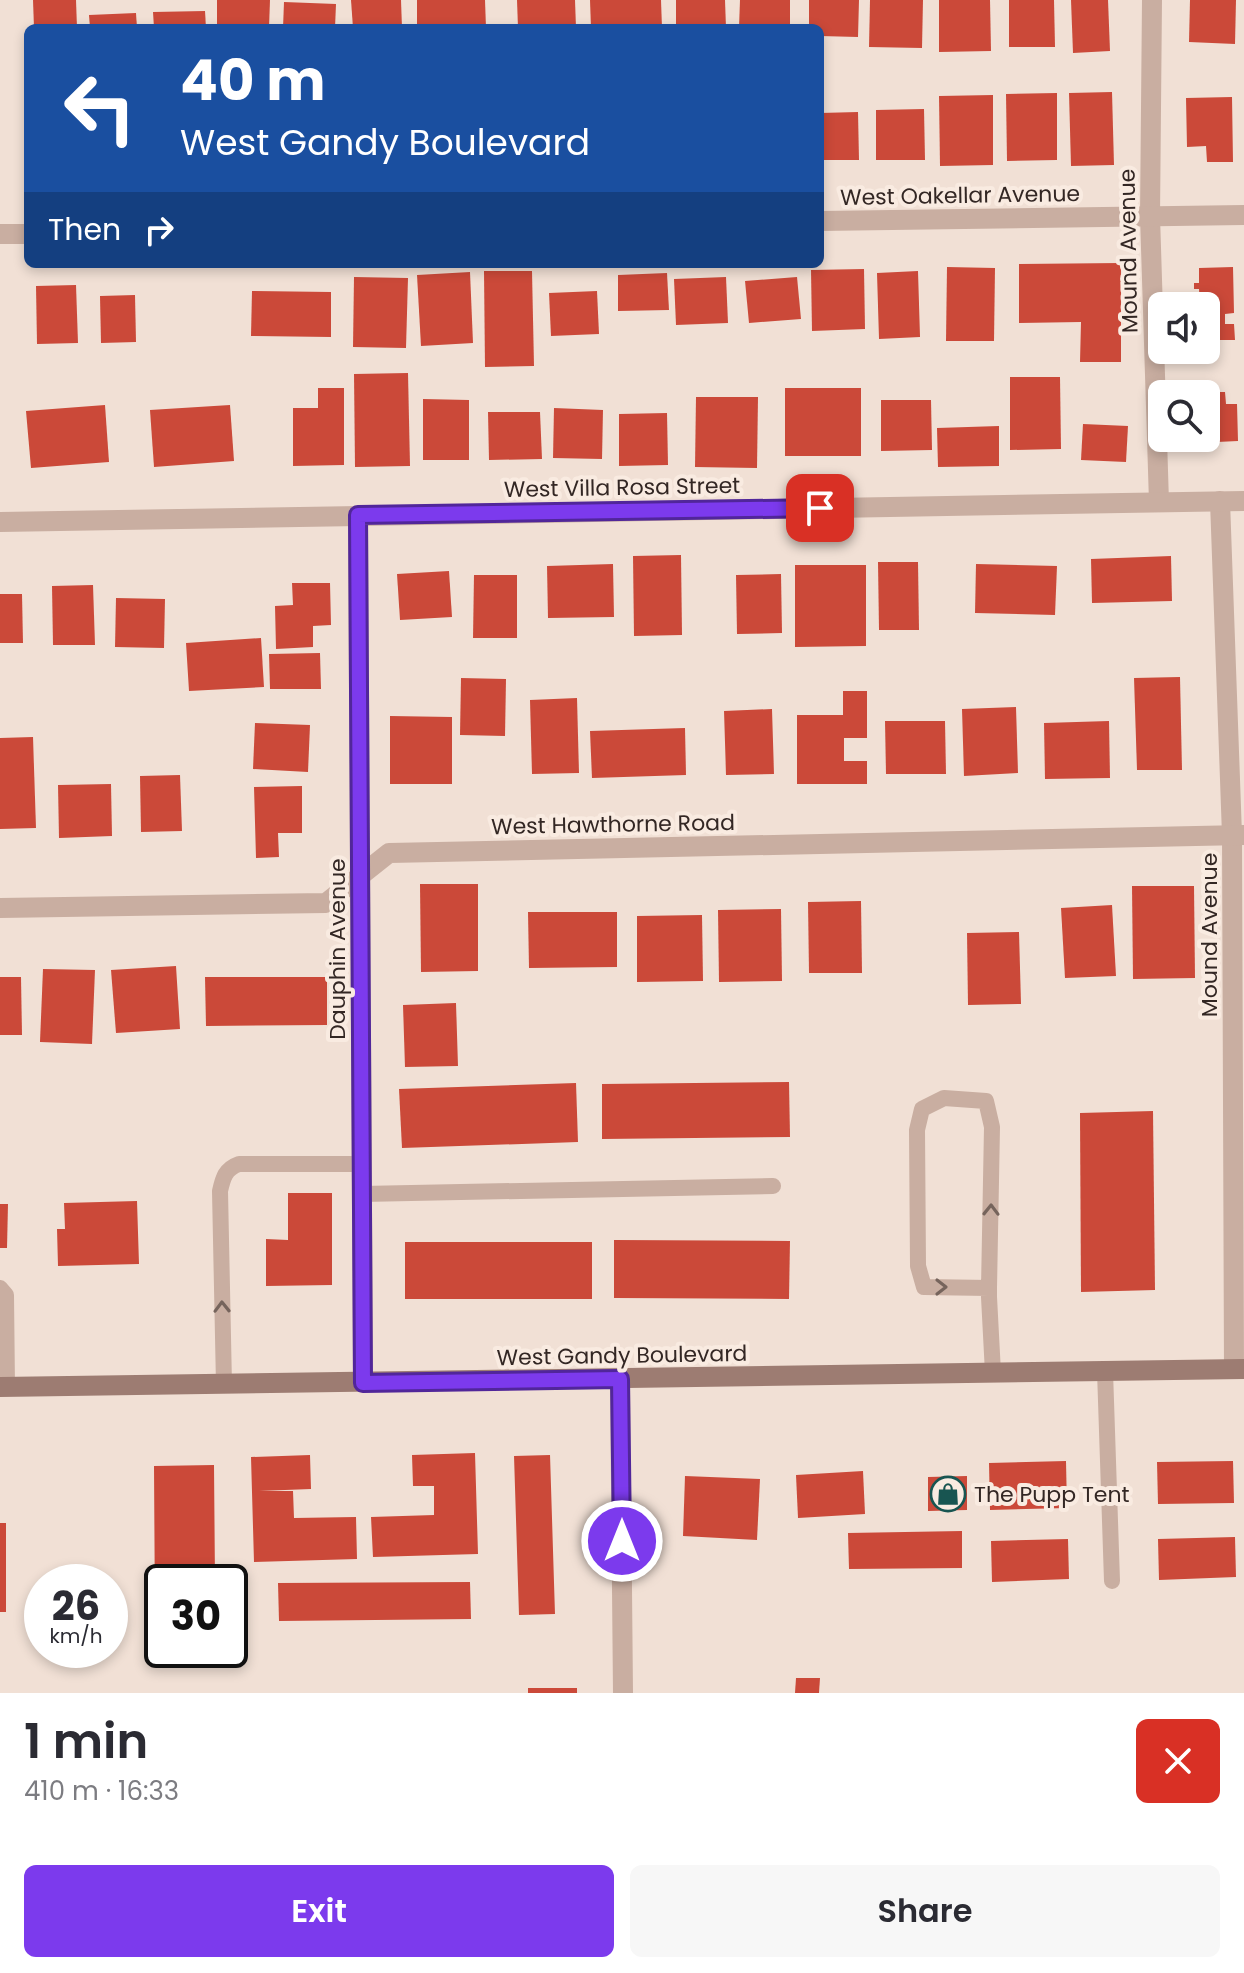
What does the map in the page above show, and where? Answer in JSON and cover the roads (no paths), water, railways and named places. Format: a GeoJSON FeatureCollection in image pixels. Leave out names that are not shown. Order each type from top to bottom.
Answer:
{"type":"FeatureCollection","features":[{"type":"Feature","properties":{"kind":"main road","name":"West Gandy Boulevard"},"geometry":{"type":"LineString","coordinates":[[4,1387],[1239,1369]]}},
{"type":"Feature","properties":{"kind":"street","name":"Mound Avenue"},"geometry":{"type":"LineString","coordinates":[[1152,0],[1150,216],[1159,502]]}},
{"type":"Feature","properties":{"kind":"street","name":"West Oakellar Avenue"},"geometry":{"type":"LineString","coordinates":[[824,221],[1244,215]]}},
{"type":"Feature","properties":{"kind":"street"},"geometry":{"type":"LineString","coordinates":[[0,234],[24,234]]}},
{"type":"Feature","properties":{"kind":"street","name":"Mound Avenue"},"geometry":{"type":"LineString","coordinates":[[1220,501],[1238,835],[1239,1369]]}},
{"type":"Feature","properties":{"kind":"street","name":"West Villa Rosa Street"},"geometry":{"type":"LineString","coordinates":[[0,522],[1244,501]]}},
{"type":"Feature","properties":{"kind":"street","name":"Dauphin Avenue"},"geometry":{"type":"LineString","coordinates":[[358,515],[363,1383]]}},
{"type":"Feature","properties":{"kind":"street","name":"West Hawthorne Road"},"geometry":{"type":"LineString","coordinates":[[0,908],[326,903],[389,853],[1238,835]]}},
{"type":"Feature","properties":{"kind":"street"},"geometry":{"type":"LineString","coordinates":[[620,1379],[623,1693]]}},
{"type":"Feature","properties":{"kind":"lane"},"geometry":{"type":"LineString","coordinates":[[989,1288],[924,1287],[918,1266],[917,1130],[922,1109],[944,1098],[986,1101],[992,1127],[989,1334],[993,1373]]}},
{"type":"Feature","properties":{"kind":"lane"},"geometry":{"type":"LineString","coordinates":[[224,1385],[220,1191],[226,1171],[239,1164],[362,1164]]}},
{"type":"Feature","properties":{"kind":"lane"},"geometry":{"type":"LineString","coordinates":[[362,1194],[773,1186]]}},
{"type":"Feature","properties":{"kind":"lane"},"geometry":{"type":"LineString","coordinates":[[0,1288],[6,1295],[4,1387]]}},
{"type":"Feature","properties":{"kind":"lane"},"geometry":{"type":"LineString","coordinates":[[1105,1371],[1112,1581]]}},
{"type":"Feature","properties":{"kind":"place","name":"The Pupp Tent"},"geometry":{"type":"Point","coordinates":[948,1494]}}]}
